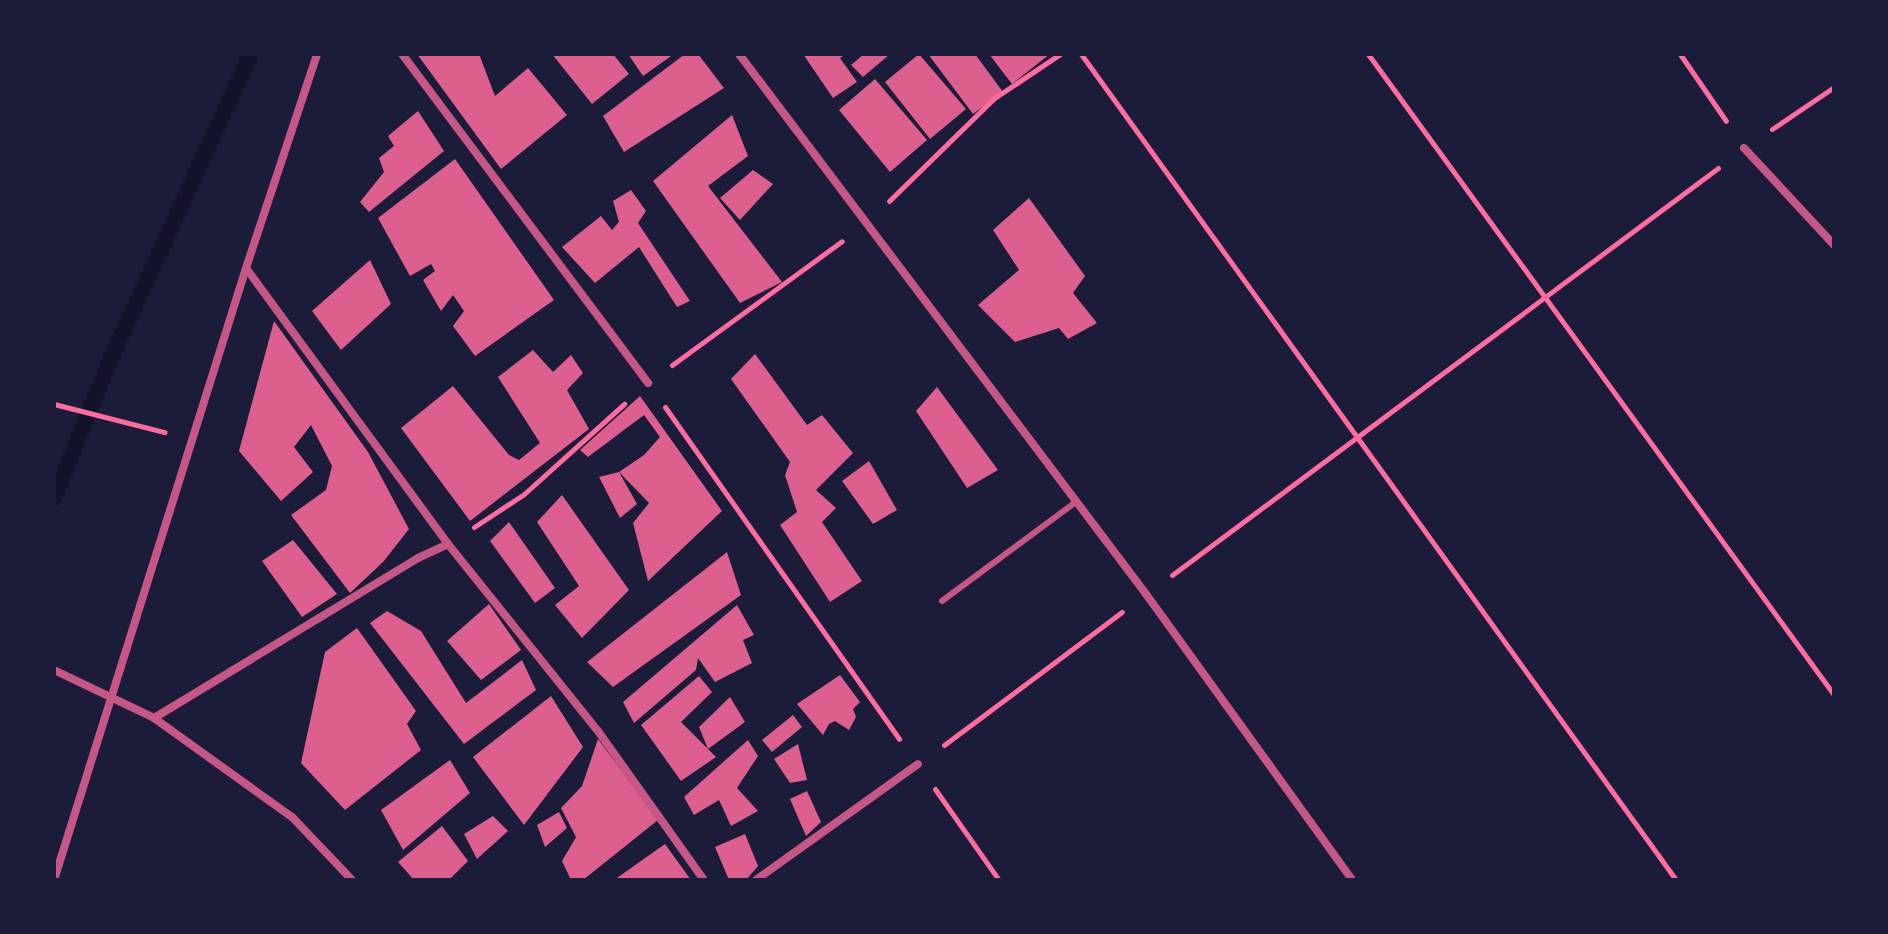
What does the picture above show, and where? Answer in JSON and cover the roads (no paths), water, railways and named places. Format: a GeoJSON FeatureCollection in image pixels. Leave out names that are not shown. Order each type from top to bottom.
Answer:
{"type":"FeatureCollection","features":[{"type":"Feature","properties":{"kind":"street"},"geometry":{"type":"LineString","coordinates":[[54,880],[246,268],[317,54]]}},
{"type":"Feature","properties":{"kind":"street"},"geometry":{"type":"LineString","coordinates":[[402,54],[648,383]]}},
{"type":"Feature","properties":{"kind":"street"},"geometry":{"type":"LineString","coordinates":[[739,54],[1146,594],[1352,880]]}},
{"type":"Feature","properties":{"kind":"street"},"geometry":{"type":"LineString","coordinates":[[1744,148],[1834,245]]}},
{"type":"Feature","properties":{"kind":"street"},"geometry":{"type":"LineString","coordinates":[[246,268],[448,544],[598,731],[704,880]]}},
{"type":"Feature","properties":{"kind":"street"},"geometry":{"type":"LineString","coordinates":[[154,718],[418,558],[448,544]]}},
{"type":"Feature","properties":{"kind":"street"},"geometry":{"type":"LineString","coordinates":[[54,670],[154,718],[293,818],[352,880]]}},
{"type":"Feature","properties":{"kind":"street"},"geometry":{"type":"LineString","coordinates":[[756,880],[918,764]]}},
{"type":"Feature","properties":{"kind":"lane"},"geometry":{"type":"LineString","coordinates":[[942,601],[1076,502]]}},
{"type":"Feature","properties":{"kind":"waterway"},"geometry":{"type":"LineString","coordinates":[[54,498],[111,358],[251,54]]}}]}
